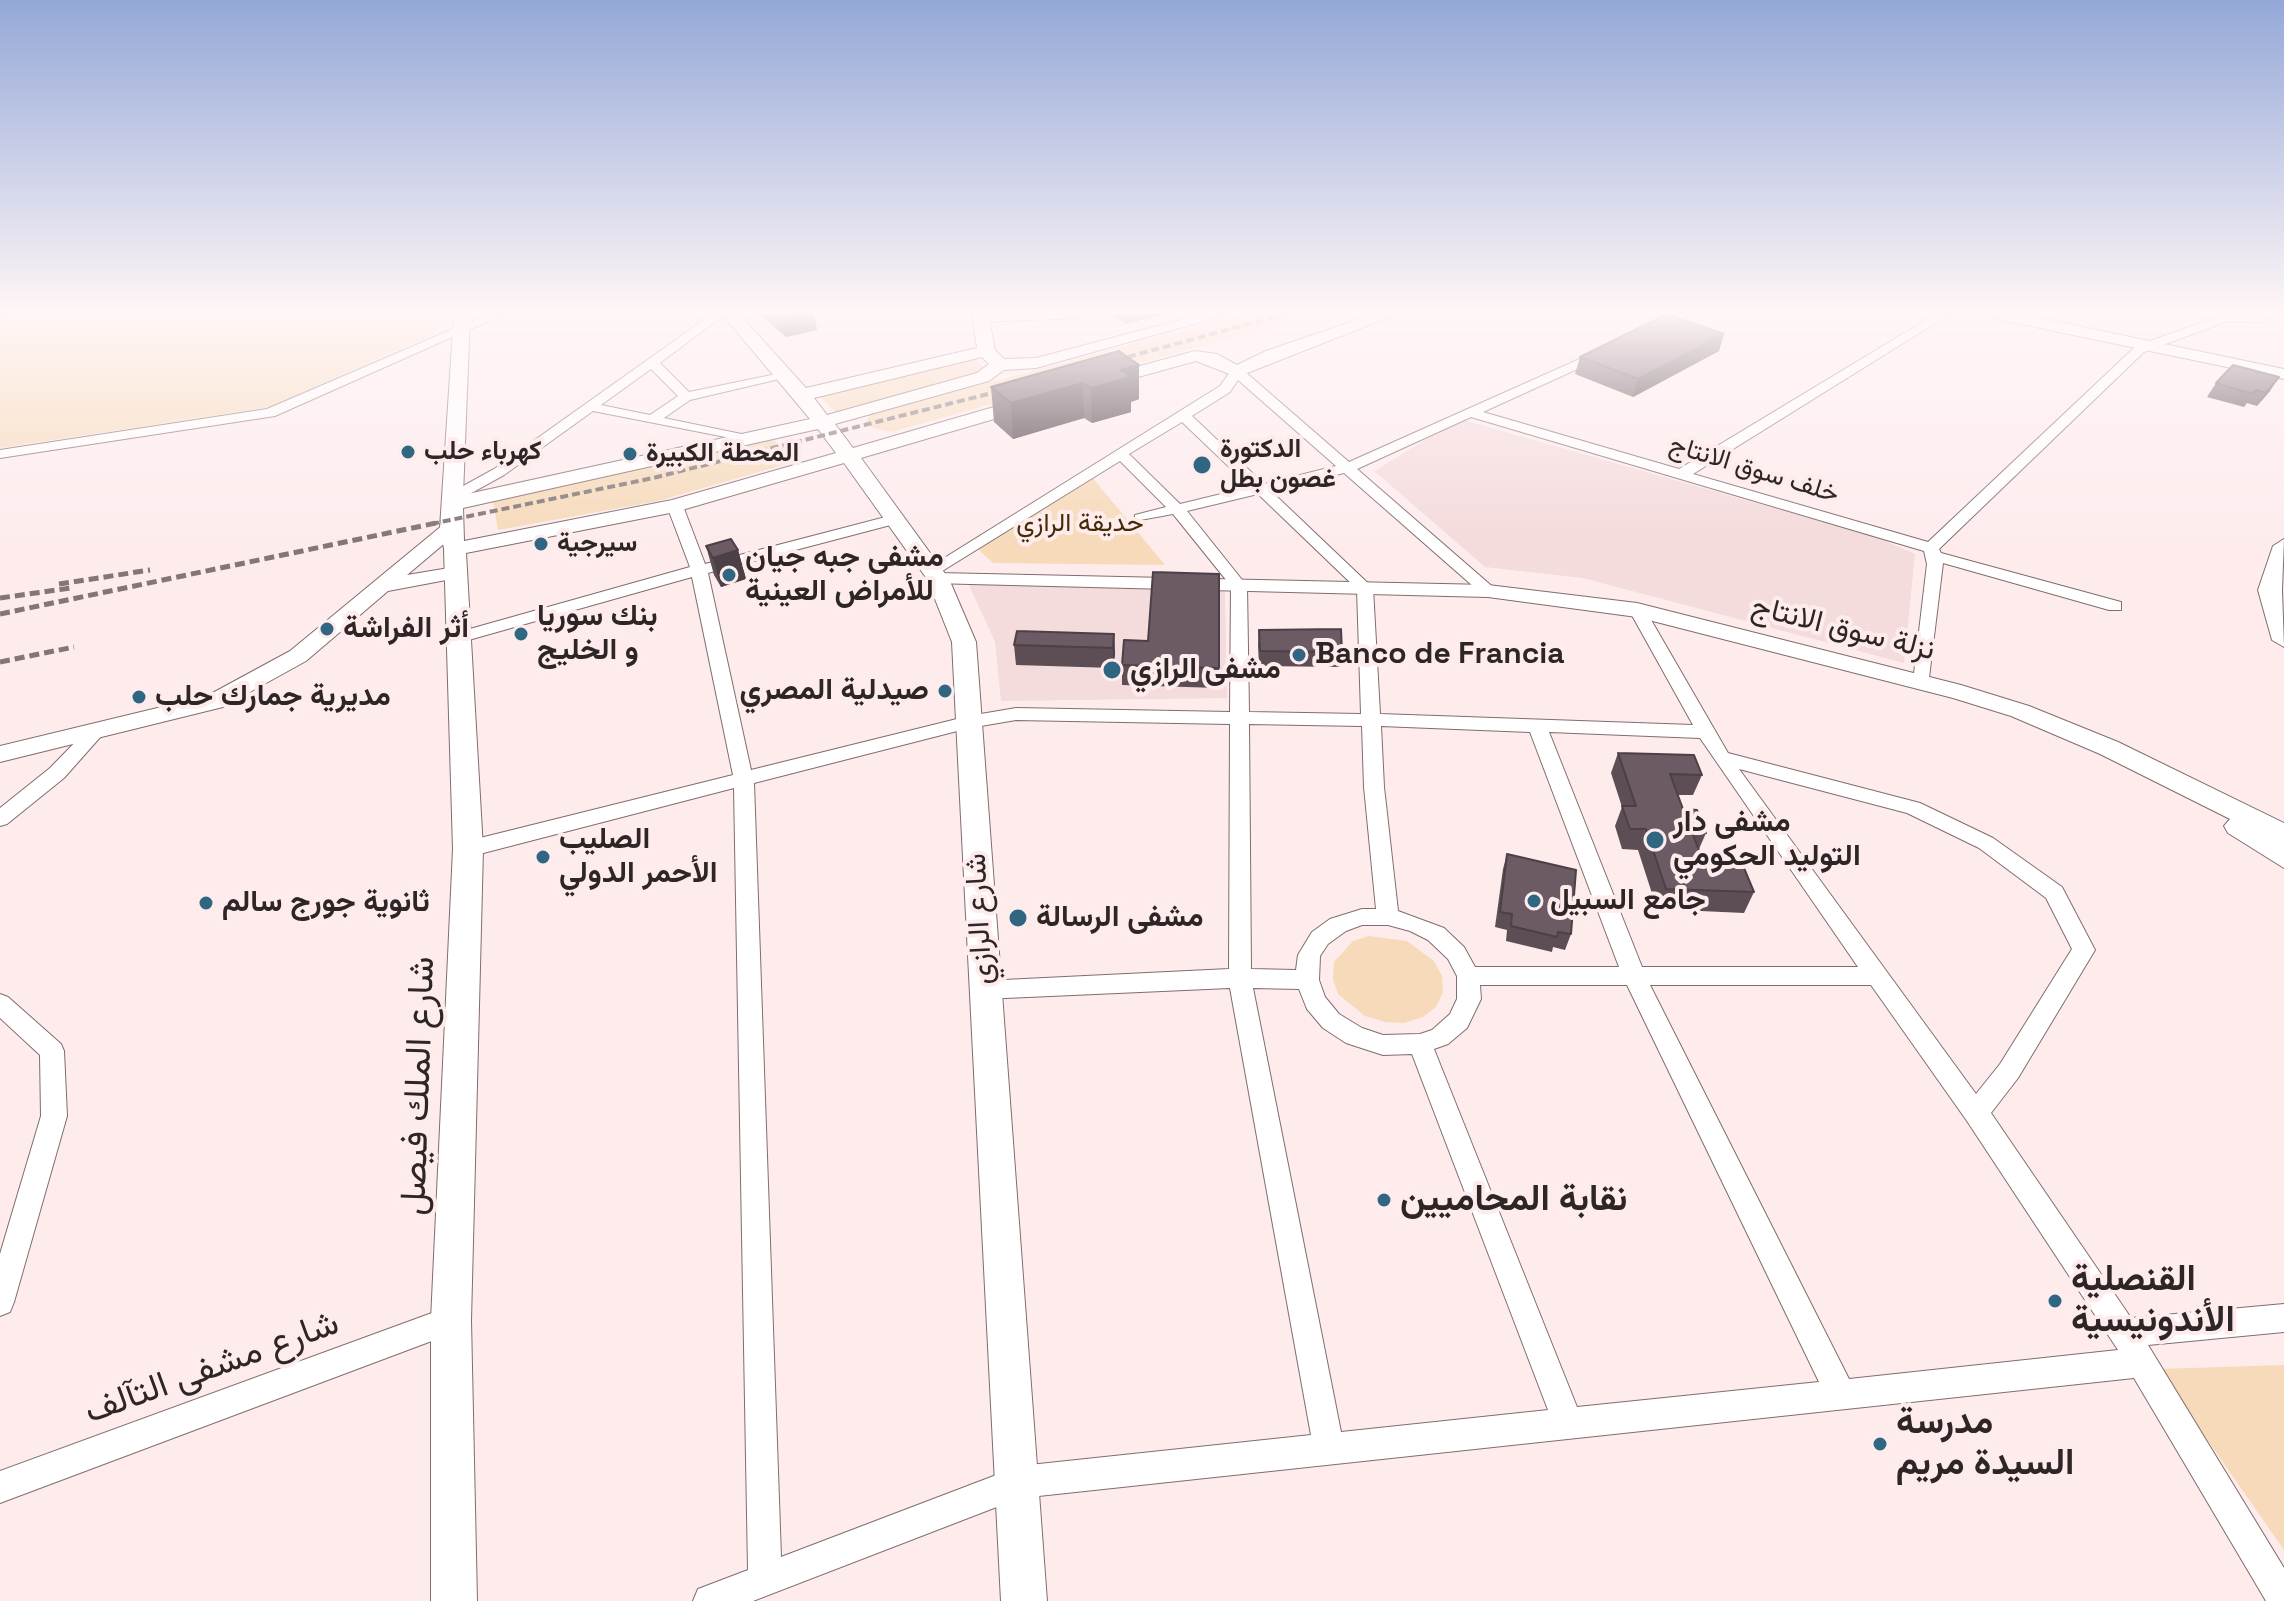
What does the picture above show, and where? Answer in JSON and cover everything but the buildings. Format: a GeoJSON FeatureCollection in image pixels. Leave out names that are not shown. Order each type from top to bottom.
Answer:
{"type":"FeatureCollection","features":[{"type":"Feature","properties":{"kind":"main road","name":"شارع الملك فيصل"},"geometry":{"type":"LineString","coordinates":[[454,1601],[451,1320],[468,849],[453,531],[459,389]]}},
{"type":"Feature","properties":{"kind":"main road","name":"شارع الرازي"},"geometry":{"type":"LineString","coordinates":[[797,389],[851,455],[936,574],[964,642],[983,990],[1020,1482],[1024,1601]]}},
{"type":"Feature","properties":{"kind":"main road"},"geometry":{"type":"LineString","coordinates":[[802,395],[834,389]]}},
{"type":"Feature","properties":{"kind":"main road"},"geometry":{"type":"LineString","coordinates":[[453,531],[746,439],[822,422],[941,389]]}},
{"type":"Feature","properties":{"kind":"main road"},"geometry":{"type":"LineString","coordinates":[[453,531],[675,506],[1040,400]]}},
{"type":"Feature","properties":{"kind":"main road"},"geometry":{"type":"LineString","coordinates":[[2284,546],[2270,590],[2284,640]]}},
{"type":"Feature","properties":{"kind":"street"},"geometry":{"type":"LineString","coordinates":[[0,454],[270,413],[321,389]]}},
{"type":"Feature","properties":{"kind":"street"},"geometry":{"type":"LineString","coordinates":[[384,586],[453,531],[499,472],[619,389]]}},
{"type":"Feature","properties":{"kind":"street"},"geometry":{"type":"LineString","coordinates":[[678,389],[686,397]]}},
{"type":"Feature","properties":{"kind":"street"},"geometry":{"type":"LineString","coordinates":[[653,419],[686,397],[725,389]]}},
{"type":"Feature","properties":{"kind":"street"},"geometry":{"type":"LineString","coordinates":[[936,574],[1120,453],[1225,389]]}},
{"type":"Feature","properties":{"kind":"street"},"geometry":{"type":"LineString","coordinates":[[1256,389],[1488,591]]}},
{"type":"Feature","properties":{"kind":"street"},"geometry":{"type":"LineString","coordinates":[[1140,518],[1347,468],[1524,389]]}},
{"type":"Feature","properties":{"kind":"street"},"geometry":{"type":"LineString","coordinates":[[1682,474],[1822,389]]}},
{"type":"Feature","properties":{"kind":"street"},"geometry":{"type":"LineString","coordinates":[[1922,682],[1932,552],[2096,389]]}},
{"type":"Feature","properties":{"kind":"street"},"geometry":{"type":"LineString","coordinates":[[593,407],[746,439]]}},
{"type":"Feature","properties":{"kind":"street","name":"خلف سوق الانتاج"},"geometry":{"type":"LineString","coordinates":[[1472,413],[2115,606]]}},
{"type":"Feature","properties":{"kind":"street"},"geometry":{"type":"LineString","coordinates":[[1182,414],[1365,588],[1374,787],[1388,917]]}},
{"type":"Feature","properties":{"kind":"street"},"geometry":{"type":"LineString","coordinates":[[1120,453],[1177,509],[1239,586],[1240,978],[1329,1449]]}},
{"type":"Feature","properties":{"kind":"street"},"geometry":{"type":"LineString","coordinates":[[675,506],[699,570],[744,781],[765,1578]]}},
{"type":"Feature","properties":{"kind":"street"},"geometry":{"type":"LineString","coordinates":[[458,638],[699,570],[897,519]]}},
{"type":"Feature","properties":{"kind":"street"},"geometry":{"type":"LineString","coordinates":[[0,754],[94,734],[215,702],[298,656],[453,531]]}},
{"type":"Feature","properties":{"kind":"street","name":"نزلة سوق الانتاج"},"geometry":{"type":"LineString","coordinates":[[936,574],[1239,586],[1488,591],[1637,610],[1922,682],[2049,722],[2168,779]]}},
{"type":"Feature","properties":{"kind":"street"},"geometry":{"type":"LineString","coordinates":[[1637,610],[1721,758],[1976,1113],[2143,1362],[2284,1599]]}},
{"type":"Feature","properties":{"kind":"street"},"geometry":{"type":"LineString","coordinates":[[468,849],[969,722],[1016,714],[1371,720],[1707,732]]}},
{"type":"Feature","properties":{"kind":"street"},"geometry":{"type":"LineString","coordinates":[[1537,726],[1635,978],[1841,1395]]}},
{"type":"Feature","properties":{"kind":"street"},"geometry":{"type":"LineString","coordinates":[[0,819],[57,773],[94,734]]}},
{"type":"Feature","properties":{"kind":"street"},"geometry":{"type":"LineString","coordinates":[[1721,758],[1913,808],[1986,843],[2054,893],[2084,950],[2009,1071],[1976,1113]]}},
{"type":"Feature","properties":{"kind":"street"},"geometry":{"type":"LineString","coordinates":[[2168,779],[2284,834]]}},
{"type":"Feature","properties":{"kind":"street"},"geometry":{"type":"LineString","coordinates":[[2168,779],[2284,858]]}},
{"type":"Feature","properties":{"kind":"street"},"geometry":{"type":"LineString","coordinates":[[1388,917],[1416,924],[1436,934],[1456,953],[1468,976],[1469,999],[1459,1021],[1440,1037],[1420,1044],[1383,1045],[1354,1036],[1331,1021],[1315,1002],[1307,980],[1309,955],[1320,938],[1350,921],[1388,917]]}},
{"type":"Feature","properties":{"kind":"street"},"geometry":{"type":"LineString","coordinates":[[1468,976],[1877,976]]}},
{"type":"Feature","properties":{"kind":"street"},"geometry":{"type":"LineString","coordinates":[[983,990],[1240,978],[1307,980]]}},
{"type":"Feature","properties":{"kind":"street"},"geometry":{"type":"LineString","coordinates":[[0,1004],[52,1051],[54,1116],[0,1302]]}},
{"type":"Feature","properties":{"kind":"street"},"geometry":{"type":"LineString","coordinates":[[1420,1044],[1568,1423]]}},
{"type":"Feature","properties":{"kind":"street"},"geometry":{"type":"LineString","coordinates":[[2124,1333],[2284,1318]]}},
{"type":"Feature","properties":{"kind":"street","name":"شارع مشفى التآلف"},"geometry":{"type":"LineString","coordinates":[[0,1487],[451,1320]]}},
{"type":"Feature","properties":{"kind":"street"},"geometry":{"type":"LineString","coordinates":[[710,1601],[1020,1482],[2143,1362]]}},
{"type":"Feature","properties":{"kind":"shaded area"},"geometry":{"type":"Polygon","coordinates":[[[1460,419],[1876,537],[1915,554],[1904,663],[1583,578],[1485,567],[1374,471],[1460,419]]]}},
{"type":"Feature","properties":{"kind":"shaded area","name":"مشفى الرازي"},"geometry":{"type":"Polygon","coordinates":[[[968,583],[1225,590],[1227,698],[1001,701],[995,642],[968,583]]]}},
{"type":"Feature","properties":{"kind":"green space"},"geometry":{"type":"Polygon","coordinates":[[[0,389],[311,389],[270,407],[0,448],[0,389]]]}},
{"type":"Feature","properties":{"kind":"green space"},"geometry":{"type":"Polygon","coordinates":[[[846,389],[922,389],[835,412],[820,396],[846,389]]]}},
{"type":"Feature","properties":{"kind":"green space"},"geometry":{"type":"Polygon","coordinates":[[[967,389],[1048,389],[891,432],[873,428],[866,422],[870,415],[967,389]]]}},
{"type":"Feature","properties":{"kind":"green space"},"geometry":{"type":"Polygon","coordinates":[[[772,438],[794,462],[658,501],[498,530],[493,502],[772,438]]]}},
{"type":"Feature","properties":{"kind":"green space","name":"حديقة الرازي"},"geometry":{"type":"Polygon","coordinates":[[[1087,471],[1165,565],[993,563],[978,549],[1087,471]]]}},
{"type":"Feature","properties":{"kind":"green space"},"geometry":{"type":"Polygon","coordinates":[[[1369,936],[1407,941],[1434,961],[1442,976],[1443,992],[1436,1007],[1423,1017],[1404,1023],[1385,1022],[1365,1016],[1338,994],[1333,980],[1334,962],[1353,941],[1369,936]]]}},
{"type":"Feature","properties":{"kind":"green space"},"geometry":{"type":"Polygon","coordinates":[[[2284,1365],[2284,1550],[2158,1369],[2284,1365]]]}},
{"type":"Feature","properties":{"kind":"railway"},"geometry":{"type":"LineString","coordinates":[[431,524],[653,478],[1009,389]]}},
{"type":"Feature","properties":{"kind":"railway"},"geometry":{"type":"LineString","coordinates":[[0,614],[441,522]]}},
{"type":"Feature","properties":{"kind":"railway"},"geometry":{"type":"LineString","coordinates":[[59,584],[150,570]]}},
{"type":"Feature","properties":{"kind":"railway"},"geometry":{"type":"LineString","coordinates":[[0,598],[71,588]]}},
{"type":"Feature","properties":{"kind":"railway"},"geometry":{"type":"LineString","coordinates":[[0,662],[74,647]]}},
{"type":"Feature","properties":{"kind":"place","name":"كهرباء حلب"},"geometry":{"type":"Point","coordinates":[408,452]}},
{"type":"Feature","properties":{"kind":"place","name":"المحطة الكبيرة"},"geometry":{"type":"Point","coordinates":[630,454]}},
{"type":"Feature","properties":{"kind":"place","name":"الدكتورة غصون بطل"},"geometry":{"type":"Point","coordinates":[1202,465]}},
{"type":"Feature","properties":{"kind":"place","name":"سيرجية"},"geometry":{"type":"Point","coordinates":[541,544]}},
{"type":"Feature","properties":{"kind":"place","name":"مشفى جبه جيان للأمراض العينية"},"geometry":{"type":"Point","coordinates":[729,575]}},
{"type":"Feature","properties":{"kind":"place","name":"أثر الفراشة"},"geometry":{"type":"Point","coordinates":[327,629]}},
{"type":"Feature","properties":{"kind":"place","name":"بنك سوريا و الخليج"},"geometry":{"type":"Point","coordinates":[521,634]}},
{"type":"Feature","properties":{"kind":"place","name":"Banco de Francia"},"geometry":{"type":"Point","coordinates":[1299,655]}},
{"type":"Feature","properties":{"kind":"place","name":"مشفى الرازي"},"geometry":{"type":"Point","coordinates":[1112,670]}},
{"type":"Feature","properties":{"kind":"place","name":"صيدلية المصري"},"geometry":{"type":"Point","coordinates":[945,691]}},
{"type":"Feature","properties":{"kind":"place","name":"مديرية جمارك حلب"},"geometry":{"type":"Point","coordinates":[139,697]}},
{"type":"Feature","properties":{"kind":"place","name":"مشفى دار التوليد الحكومي"},"geometry":{"type":"Point","coordinates":[1655,840]}},
{"type":"Feature","properties":{"kind":"place","name":"الصليب الأحمر الدولي"},"geometry":{"type":"Point","coordinates":[543,857]}},
{"type":"Feature","properties":{"kind":"place","name":"جامع السبيل"},"geometry":{"type":"Point","coordinates":[1534,901]}},
{"type":"Feature","properties":{"kind":"place","name":"ثانوية جورج سالم"},"geometry":{"type":"Point","coordinates":[206,903]}},
{"type":"Feature","properties":{"kind":"place","name":"مشفى الرسالة"},"geometry":{"type":"Point","coordinates":[1018,918]}},
{"type":"Feature","properties":{"kind":"place","name":"نقابة المحاميين"},"geometry":{"type":"Point","coordinates":[1384,1200]}},
{"type":"Feature","properties":{"kind":"place","name":"القنصلية الأندونيسية"},"geometry":{"type":"Point","coordinates":[2055,1301]}},
{"type":"Feature","properties":{"kind":"place","name":"مدرسة السيدة مريم"},"geometry":{"type":"Point","coordinates":[1880,1444]}}]}
